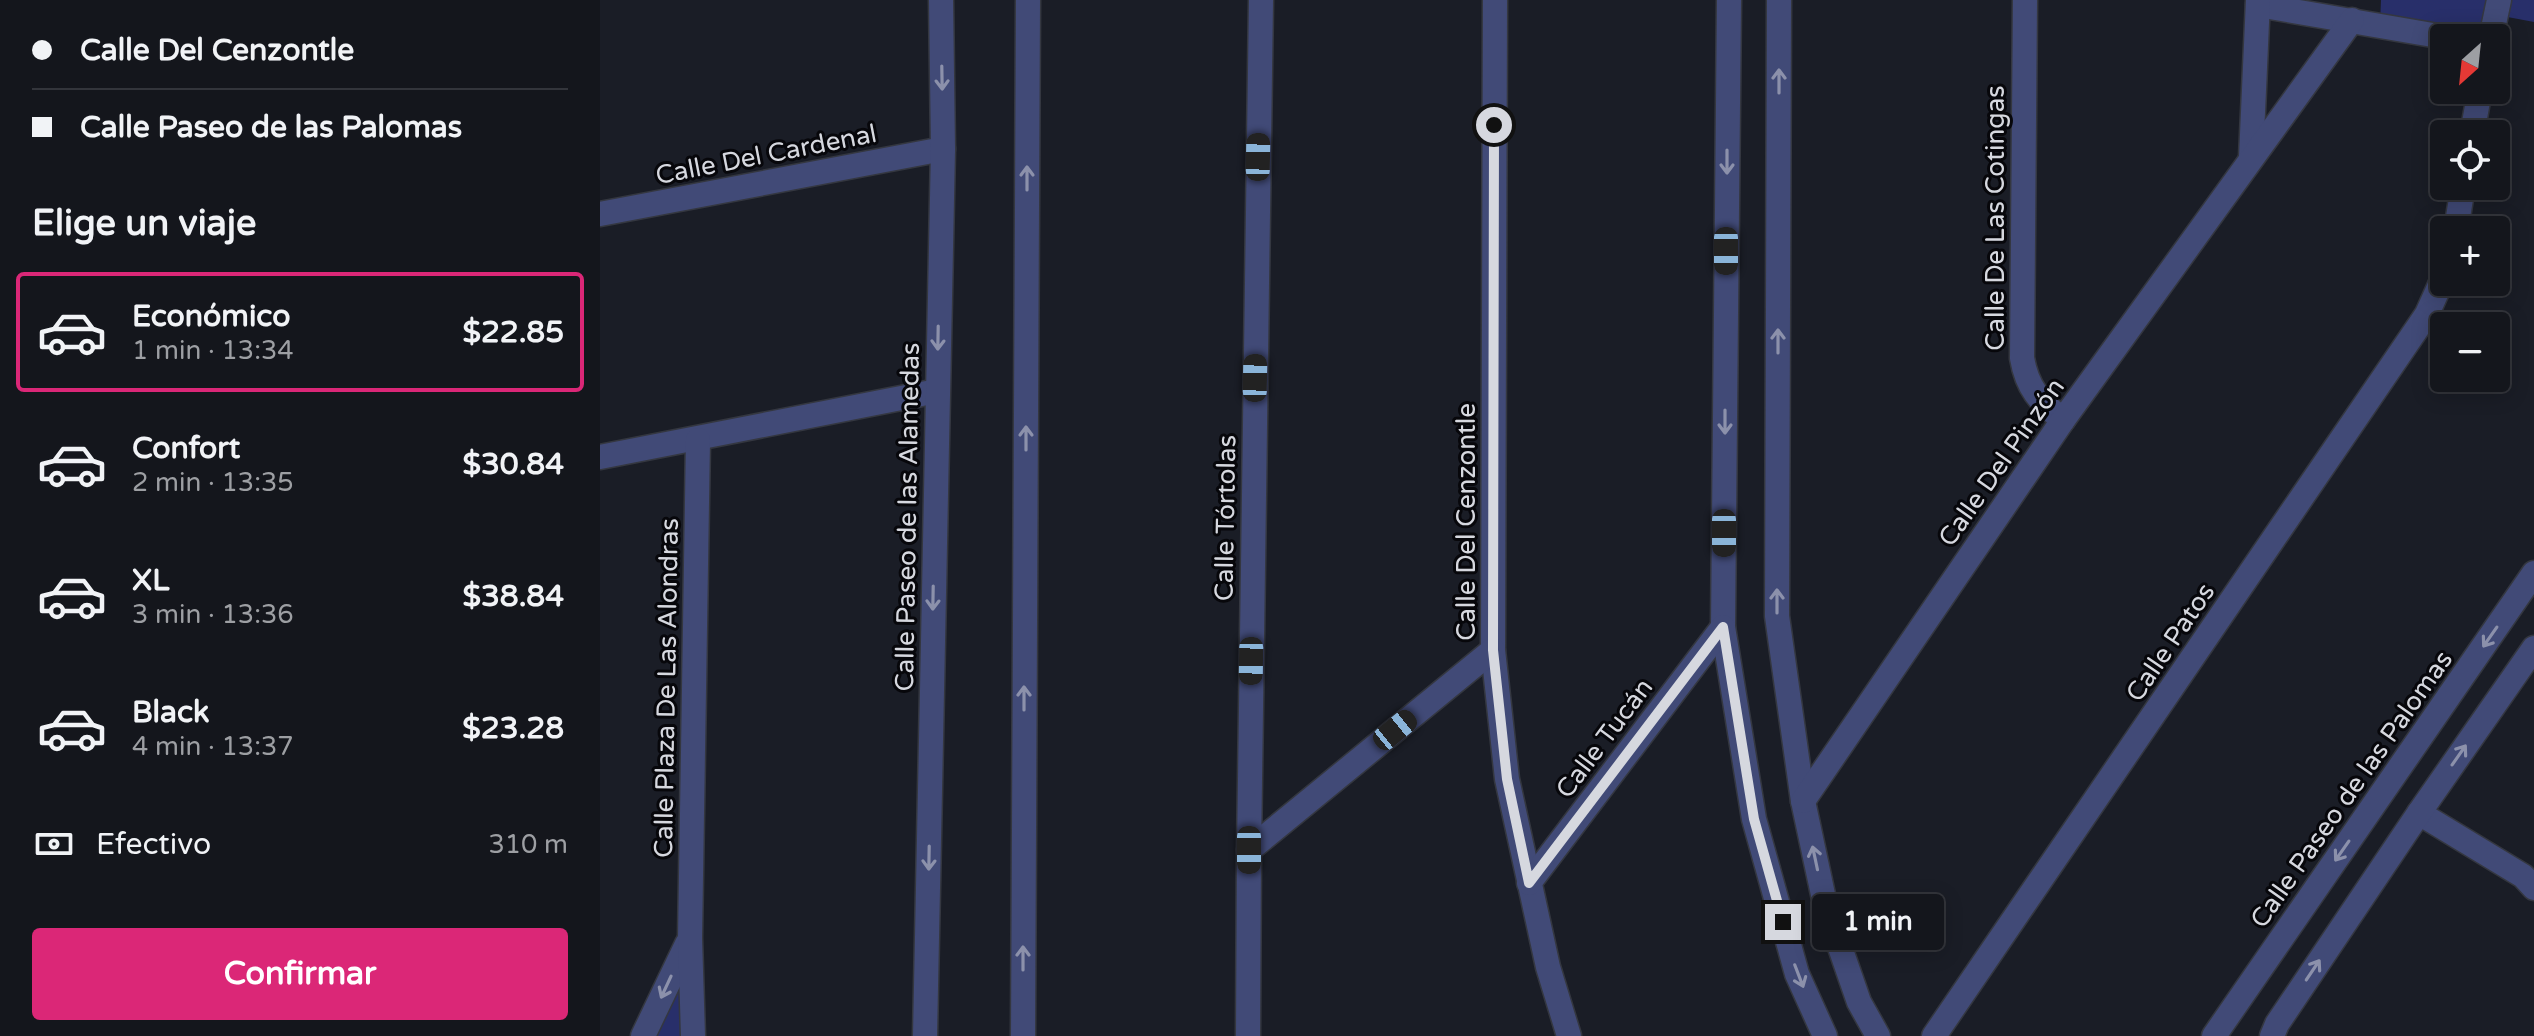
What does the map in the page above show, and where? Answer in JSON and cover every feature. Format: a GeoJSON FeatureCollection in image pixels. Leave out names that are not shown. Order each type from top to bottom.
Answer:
{"type":"FeatureCollection","features":[{"type":"Feature","properties":{"kind":"street","name":"Calle Paseo de las Alamedas"},"geometry":{"type":"LineString","coordinates":[[925,1036],[943,149],[941,0]]}},
{"type":"Feature","properties":{"kind":"street"},"geometry":{"type":"LineString","coordinates":[[1023,1036],[1028,0]]}},
{"type":"Feature","properties":{"kind":"street","name":"Calle Tórtolas"},"geometry":{"type":"LineString","coordinates":[[1248,1036],[1261,0]]}},
{"type":"Feature","properties":{"kind":"street","name":"Calle Del Cenzontle"},"geometry":{"type":"LineString","coordinates":[[1495,0],[1493,650],[1507,779],[1548,967],[1569,1036]]}},
{"type":"Feature","properties":{"kind":"street"},"geometry":{"type":"LineString","coordinates":[[1729,0],[1723,627],[1754,819],[1797,974],[1825,1036]]}},
{"type":"Feature","properties":{"kind":"street"},"geometry":{"type":"LineString","coordinates":[[1779,0],[1777,616],[1803,801],[1825,904],[1859,1002],[1878,1036]]}},
{"type":"Feature","properties":{"kind":"street","name":"Calle De Las Cotingas"},"geometry":{"type":"LineString","coordinates":[[2025,0],[2022,358],[2031,390],[2063,420]]}},
{"type":"Feature","properties":{"kind":"street"},"geometry":{"type":"LineString","coordinates":[[2494,24],[2499,0]]}},
{"type":"Feature","properties":{"kind":"street"},"geometry":{"type":"LineString","coordinates":[[2251,158],[2258,2],[2430,34]]}},
{"type":"Feature","properties":{"kind":"street","name":"Calle Del Pinzón"},"geometry":{"type":"LineString","coordinates":[[1803,801],[2063,420],[2352,20]]}},
{"type":"Feature","properties":{"kind":"street","name":"Calle Del Cardenal"},"geometry":{"type":"LineString","coordinates":[[600,214],[943,149]]}},
{"type":"Feature","properties":{"kind":"street","name":"Calle Patos"},"geometry":{"type":"LineString","coordinates":[[1934,1036],[2419,327],[2435,296]]}},
{"type":"Feature","properties":{"kind":"street"},"geometry":{"type":"LineString","coordinates":[[600,457],[937,391]]}},
{"type":"Feature","properties":{"kind":"street","name":"Calle Plaza De Las Alondras"},"geometry":{"type":"LineString","coordinates":[[693,1036],[690,938],[698,440]]}},
{"type":"Feature","properties":{"kind":"street","name":"Calle Paseo de las Palomas"},"geometry":{"type":"LineString","coordinates":[[2214,1036],[2534,573]]}},
{"type":"Feature","properties":{"kind":"street","name":"Calle Tucán"},"geometry":{"type":"LineString","coordinates":[[1529,883],[1723,627]]}},
{"type":"Feature","properties":{"kind":"street"},"geometry":{"type":"LineString","coordinates":[[2272,1036],[2277,1024],[2419,813],[2534,648]]}},
{"type":"Feature","properties":{"kind":"street"},"geometry":{"type":"LineString","coordinates":[[1249,850],[1493,650]]}},
{"type":"Feature","properties":{"kind":"street"},"geometry":{"type":"LineString","coordinates":[[2419,813],[2523,876],[2534,888]]}},
{"type":"Feature","properties":{"kind":"street","name":"Calle Plaza De Las Alondras"},"geometry":{"type":"LineString","coordinates":[[643,1036],[690,938]]}},
{"type":"Feature","properties":{"kind":"shaded area"},"geometry":{"type":"Polygon","coordinates":[[[2381,0],[2534,0],[2534,22],[2497,15],[2495,24],[2430,24],[2430,34],[2380,25],[2381,0]]]}},
{"type":"Feature","properties":{"kind":"shaded area"},"geometry":{"type":"Polygon","coordinates":[[[690,938],[693,1036],[643,1036],[690,938]]]}},
{"type":"Feature","properties":{"kind":"route"},"geometry":{"type":"LineString","coordinates":[[1494,125],[1493,650],[1507,779],[1529,883],[1723,627],[1754,819],[1783,922]]}}]}
